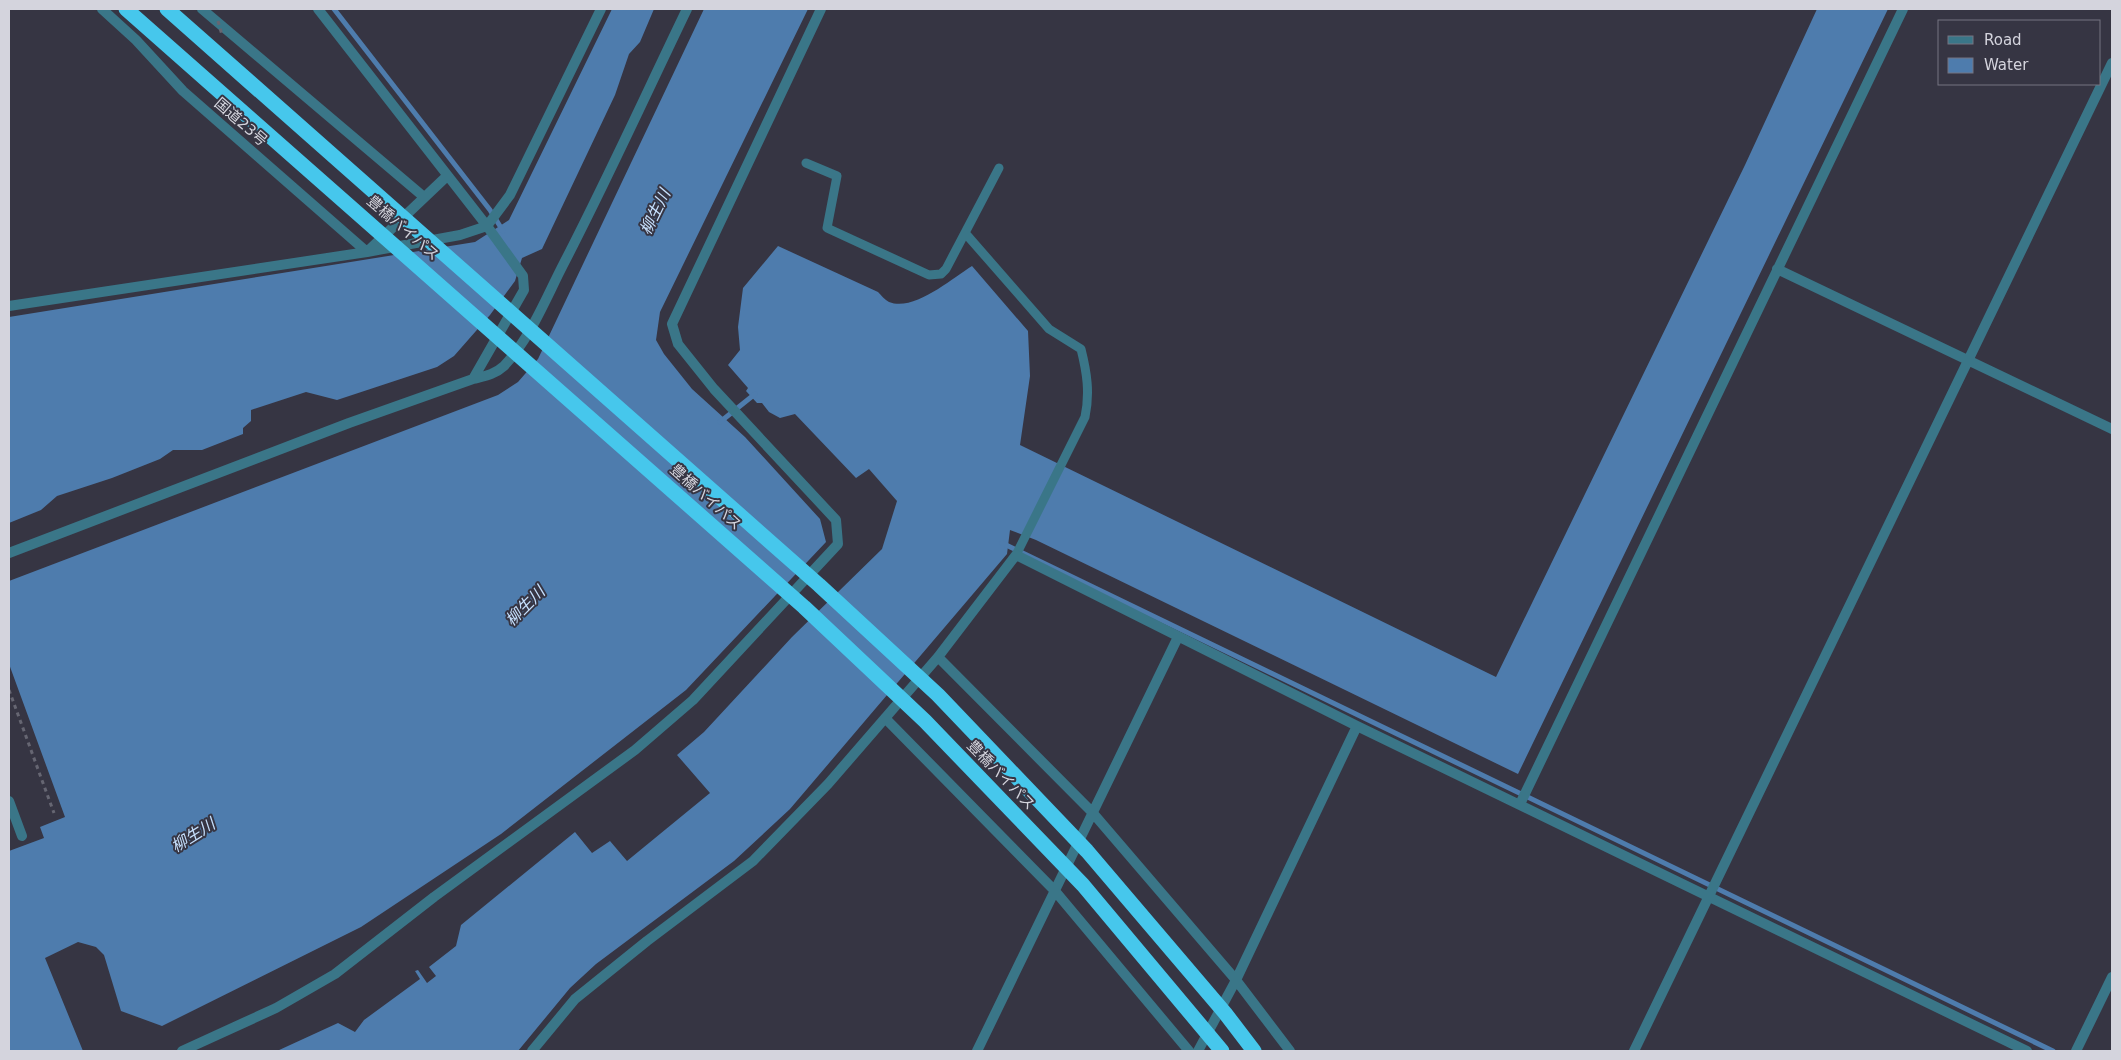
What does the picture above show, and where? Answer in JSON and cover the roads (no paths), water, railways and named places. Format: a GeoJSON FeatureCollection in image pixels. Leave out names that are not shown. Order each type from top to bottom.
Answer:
{"type":"FeatureCollection","features":[{"type":"Feature","properties":{"kind":"highway","name":"豊橋バイパス"},"geometry":{"type":"LineString","coordinates":[[126,9],[753,562],[925,721],[1083,885],[1222,1051]]}},
{"type":"Feature","properties":{"kind":"highway","name":"豊橋バイパス"},"geometry":{"type":"LineString","coordinates":[[167,9],[820,585],[938,695],[1087,851],[1225,1013],[1254,1051]]}},
{"type":"Feature","properties":{"kind":"street","name":"国道23号"},"geometry":{"type":"LineString","coordinates":[[102,9],[136,40],[183,91],[367,252]]}},
{"type":"Feature","properties":{"kind":"street"},"geometry":{"type":"LineString","coordinates":[[202,9],[424,197]]}},
{"type":"Feature","properties":{"kind":"street"},"geometry":{"type":"LineString","coordinates":[[318,9],[488,226],[523,276],[524,290],[473,379]]}},
{"type":"Feature","properties":{"kind":"street"},"geometry":{"type":"LineString","coordinates":[[9,306],[367,252],[460,235],[488,226],[510,194],[600,9]]}},
{"type":"Feature","properties":{"kind":"street"},"geometry":{"type":"LineString","coordinates":[[9,553],[349,422],[473,379],[492,375],[503,366],[523,339],[586,221],[687,9]]}},
{"type":"Feature","properties":{"kind":"street"},"geometry":{"type":"LineString","coordinates":[[182,1051],[276,1008],[335,974],[434,897],[635,750],[693,700],[838,544],[836,520],[726,402],[678,344],[672,324],[821,9]]}},
{"type":"Feature","properties":{"kind":"street"},"geometry":{"type":"LineString","coordinates":[[1520,803],[1903,9]]}},
{"type":"Feature","properties":{"kind":"street"},"geometry":{"type":"LineString","coordinates":[[1634,1051],[2112,63]]}},
{"type":"Feature","properties":{"kind":"street"},"geometry":{"type":"LineString","coordinates":[[367,252],[447,176]]}},
{"type":"Feature","properties":{"kind":"street"},"geometry":{"type":"LineString","coordinates":[[1777,269],[2112,429]]}},
{"type":"Feature","properties":{"kind":"street"},"geometry":{"type":"LineString","coordinates":[[532,1051],[575,999],[646,941],[753,862],[828,784],[885,718],[938,656],[1017,554],[1357,726],[1520,803],[2027,1051]]}},
{"type":"Feature","properties":{"kind":"street"},"geometry":{"type":"LineString","coordinates":[[977,1051],[1178,637]]}},
{"type":"Feature","properties":{"kind":"street"},"geometry":{"type":"LineString","coordinates":[[938,656],[1092,812],[1236,980],[1290,1051]]}},
{"type":"Feature","properties":{"kind":"street"},"geometry":{"type":"LineString","coordinates":[[885,718],[1055,891],[1188,1051]]}},
{"type":"Feature","properties":{"kind":"street"},"geometry":{"type":"LineString","coordinates":[[1198,1051],[1236,980],[1357,726]]}},
{"type":"Feature","properties":{"kind":"street"},"geometry":{"type":"LineString","coordinates":[[9,801],[22,836]]}},
{"type":"Feature","properties":{"kind":"street"},"geometry":{"type":"LineString","coordinates":[[2076,1051],[2112,977]]}},
{"type":"Feature","properties":{"kind":"lane"},"geometry":{"type":"LineString","coordinates":[[806,162],[837,176],[827,228],[923,274],[936,275],[946,269],[999,168]]}},
{"type":"Feature","properties":{"kind":"lane"},"geometry":{"type":"LineString","coordinates":[[966,234],[1049,329],[1081,349],[1086,369],[1089,396],[1085,416],[1017,554]]}},
{"type":"Feature","properties":{"kind":"water"},"geometry":{"type":"Polygon","coordinates":[[[612,9],[654,9],[640,42],[629,54],[615,95],[542,249],[522,258],[515,281],[490,315],[454,356],[437,367],[337,400],[306,392],[251,410],[251,421],[243,428],[243,434],[202,450],[173,450],[160,459],[112,478],[57,496],[41,510],[9,523],[9,317],[475,242],[509,220],[612,9]]]}},
{"type":"Feature","properties":{"kind":"water","name":"柳生川"},"geometry":{"type":"Polygon","coordinates":[[[704,9],[808,9],[660,312],[656,340],[664,354],[692,389],[745,437],[820,519],[826,542],[686,690],[501,834],[361,927],[162,1026],[121,1011],[104,955],[96,947],[78,942],[45,958],[83,1051],[9,1051],[9,851],[44,838],[40,827],[65,817],[9,664],[9,581],[498,395],[518,382],[538,359],[704,9]]]}},
{"type":"Feature","properties":{"kind":"water"},"geometry":{"type":"Polygon","coordinates":[[[1817,9],[1888,9],[1518,774],[1036,540],[1010,530],[1007,554],[790,809],[734,861],[596,964],[570,988],[518,1051],[277,1051],[338,1023],[355,1032],[364,1020],[420,979],[415,971],[418,970],[427,983],[436,976],[429,967],[456,946],[461,925],[575,832],[592,853],[610,841],[627,861],[710,793],[677,755],[704,732],[792,637],[882,549],[897,501],[869,469],[856,478],[795,414],[780,418],[769,412],[762,403],[757,403],[746,391],[748,388],[728,365],[740,350],[738,327],[743,288],[778,246],[878,292],[889,302],[899,304],[910,302],[932,293],[972,266],[1028,331],[1030,376],[1020,445],[1496,677],[1745,165],[1817,9]]]}},
{"type":"Feature","properties":{"kind":"waterway"},"geometry":{"type":"LineString","coordinates":[[334,9],[490,210],[503,231]]}},
{"type":"Feature","properties":{"kind":"waterway"},"geometry":{"type":"LineString","coordinates":[[720,422],[755,394]]}},
{"type":"Feature","properties":{"kind":"waterway"},"geometry":{"type":"LineString","coordinates":[[1002,543],[2053,1051]]}}]}
